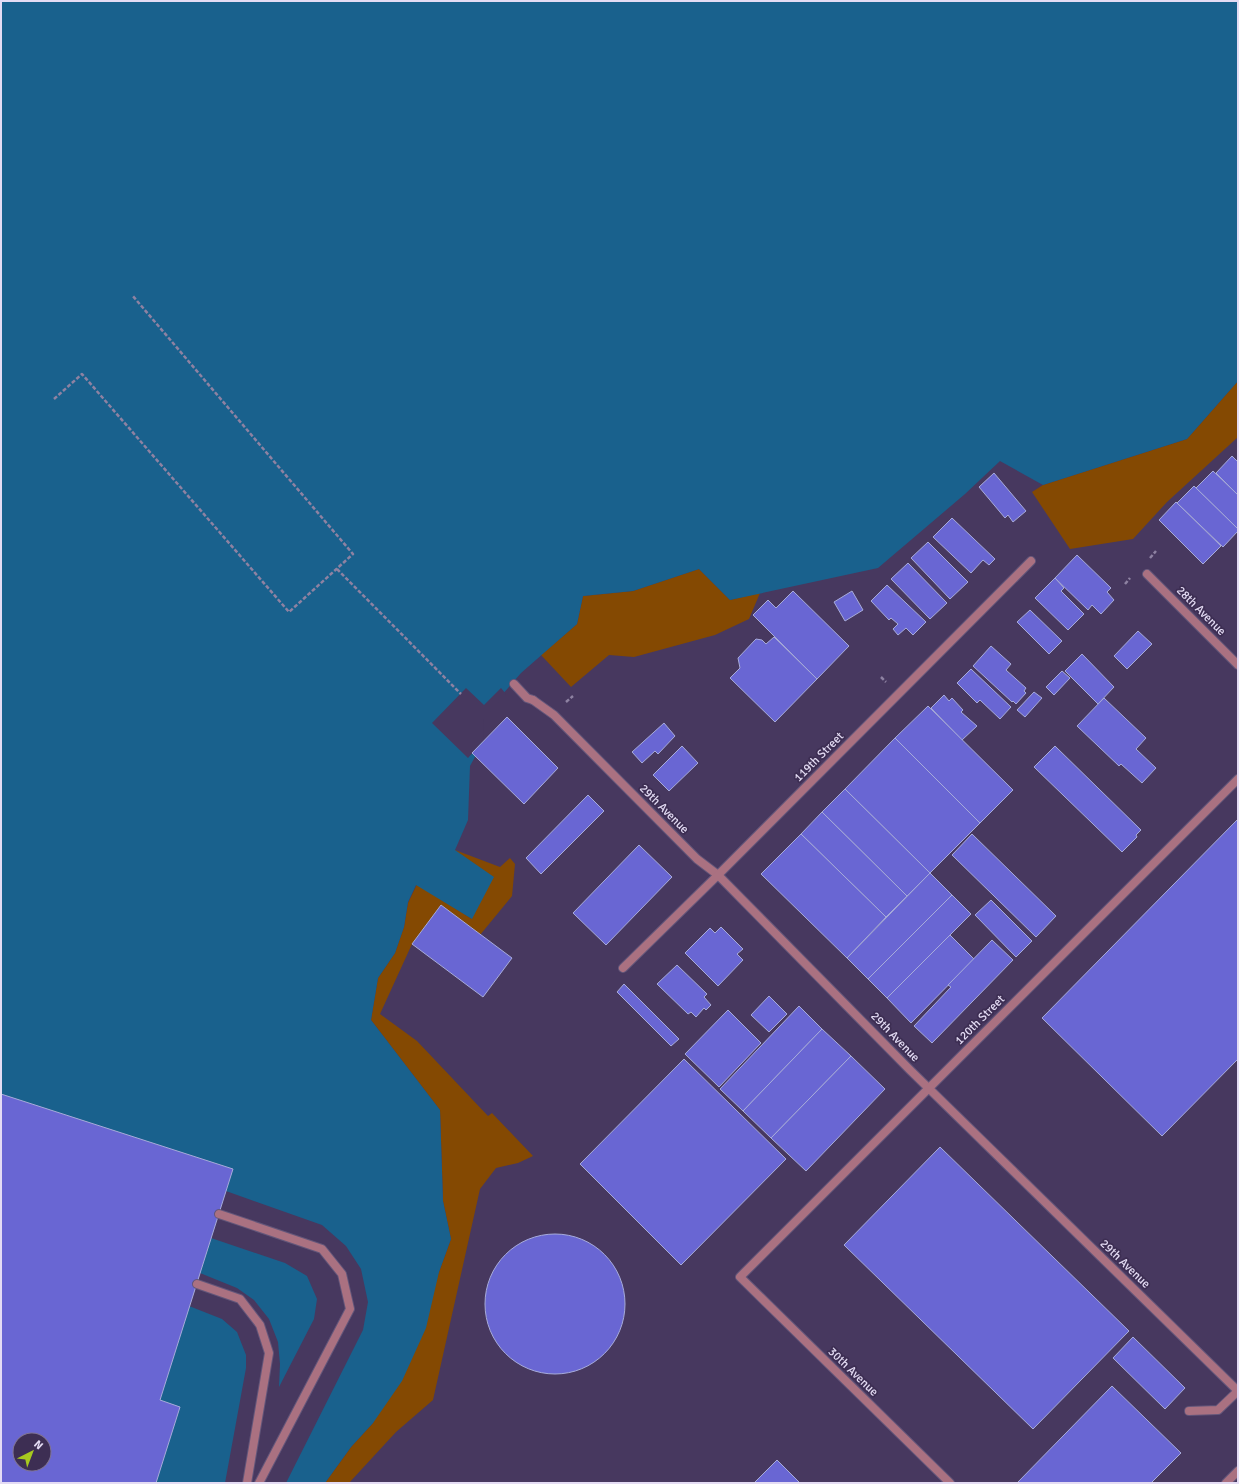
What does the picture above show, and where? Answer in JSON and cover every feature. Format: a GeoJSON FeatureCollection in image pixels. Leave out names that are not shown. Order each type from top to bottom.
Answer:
{"type":"FeatureCollection","features":[{"type":"Feature","properties":{"kind":"street","name":"119th Street"},"geometry":{"type":"LineString","coordinates":[[623,968],[718,875],[1031,561]]}},
{"type":"Feature","properties":{"kind":"street","name":"28th Avenue"},"geometry":{"type":"LineString","coordinates":[[1147,574],[1238,665]]}},
{"type":"Feature","properties":{"kind":"street","name":"29th Avenue"},"geometry":{"type":"LineString","coordinates":[[514,684],[526,698],[533,700],[554,715],[697,859],[718,875],[929,1088],[1238,1391]]}},
{"type":"Feature","properties":{"kind":"street","name":"120th Street"},"geometry":{"type":"LineString","coordinates":[[740,1277],[1238,779]]}},
{"type":"Feature","properties":{"kind":"street"},"geometry":{"type":"LineString","coordinates":[[219,1214],[322,1249],[342,1274],[350,1309],[259,1483]]}},
{"type":"Feature","properties":{"kind":"street","name":"30th Avenue"},"geometry":{"type":"LineString","coordinates":[[740,1277],[950,1483]]}},
{"type":"Feature","properties":{"kind":"street"},"geometry":{"type":"LineString","coordinates":[[197,1284],[240,1299],[260,1325],[269,1353],[247,1483]]}},
{"type":"Feature","properties":{"kind":"street"},"geometry":{"type":"LineString","coordinates":[[1188,1411],[1218,1410],[1238,1391]]}},
{"type":"Feature","properties":{"kind":"street"},"geometry":{"type":"LineString","coordinates":[[1226,1483],[1238,1471]]}},
{"type":"Feature","properties":{"kind":"path"},"geometry":{"type":"LineString","coordinates":[[54,399],[82,374],[289,612],[353,554],[132,295]]}},
{"type":"Feature","properties":{"kind":"path"},"geometry":{"type":"LineString","coordinates":[[338,568],[461,694]]}},
{"type":"Feature","properties":{"kind":"shaded area"},"geometry":{"type":"Polygon","coordinates":[[[1238,381],[1238,437],[1167,502],[1133,539],[1070,549],[1032,492],[1043,485],[1187,439],[1238,381]]]}},
{"type":"Feature","properties":{"kind":"shaded area"},"geometry":{"type":"Polygon","coordinates":[[[699,569],[730,600],[760,593],[749,619],[715,635],[634,657],[609,655],[571,687],[541,655],[577,624],[583,596],[633,591],[699,569]]]}},
{"type":"Feature","properties":{"kind":"shaded area"},"geometry":{"type":"Polygon","coordinates":[[[455,850],[500,867],[510,858],[515,864],[512,896],[480,935],[441,905],[412,944],[380,1014],[417,1041],[488,1116],[492,1113],[533,1156],[518,1163],[496,1168],[480,1189],[433,1400],[396,1432],[349,1483],[325,1483],[351,1447],[373,1423],[439,1272],[451,1239],[443,1201],[440,1110],[371,1020],[378,978],[395,953],[404,927],[408,903],[417,884],[472,919],[455,850]]]}},
{"type":"Feature","properties":{"kind":"water"},"geometry":{"type":"Polygon","coordinates":[[[1,1],[1238,1],[1238,381],[1187,439],[1043,485],[1000,461],[965,494],[878,568],[730,600],[699,569],[633,591],[583,596],[577,624],[521,673],[481,719],[482,744],[470,766],[468,820],[455,850],[494,877],[472,919],[416,885],[408,902],[404,927],[395,953],[378,978],[371,1020],[440,1110],[443,1201],[451,1239],[439,1272],[426,1328],[402,1381],[373,1423],[351,1447],[325,1483],[1,1483],[1,1]]]}},
{"type":"Feature","properties":{"kind":"pier"},"geometry":{"type":"Polygon","coordinates":[[[466,688],[484,705],[501,688],[506,694],[483,720],[484,740],[468,758],[432,723],[466,688]]]}},
{"type":"Feature","properties":{"kind":"pier"},"geometry":{"type":"Polygon","coordinates":[[[226,1191],[322,1225],[346,1246],[361,1269],[368,1302],[363,1330],[286,1483],[225,1483],[246,1368],[246,1355],[237,1332],[222,1319],[189,1306],[200,1273],[237,1288],[254,1300],[269,1319],[278,1342],[280,1364],[279,1387],[314,1319],[317,1299],[307,1276],[285,1263],[211,1238],[226,1191]]]}},
{"type":"Feature","properties":{"kind":"building"},"geometry":{"type":"Polygon","coordinates":[[[1232,456],[1238,462],[1238,495],[1216,473],[1232,456]]]}},
{"type":"Feature","properties":{"kind":"building"},"geometry":{"type":"Polygon","coordinates":[[[1213,471],[1238,495],[1238,529],[1196,488],[1213,471]]]}},
{"type":"Feature","properties":{"kind":"building"},"geometry":{"type":"Polygon","coordinates":[[[994,473],[1026,511],[1013,522],[1008,515],[1005,518],[979,487],[994,473]]]}},
{"type":"Feature","properties":{"kind":"building"},"geometry":{"type":"Polygon","coordinates":[[[1194,486],[1238,529],[1238,531],[1223,547],[1177,503],[1194,486]]]}},
{"type":"Feature","properties":{"kind":"building"},"geometry":{"type":"Polygon","coordinates":[[[1176,502],[1221,546],[1203,564],[1159,520],[1176,502]]]}},
{"type":"Feature","properties":{"kind":"building"},"geometry":{"type":"Polygon","coordinates":[[[952,518],[995,559],[989,565],[983,560],[971,573],[933,537],[952,518]]]}},
{"type":"Feature","properties":{"kind":"building"},"geometry":{"type":"Polygon","coordinates":[[[928,542],[968,582],[950,599],[911,558],[928,542]]]}},
{"type":"Feature","properties":{"kind":"building"},"geometry":{"type":"Polygon","coordinates":[[[1077,555],[1111,588],[1107,592],[1114,600],[1101,614],[1092,605],[1088,610],[1055,578],[1077,555]]]}},
{"type":"Feature","properties":{"kind":"building"},"geometry":{"type":"Polygon","coordinates":[[[908,563],[947,603],[930,619],[891,579],[908,563]]]}},
{"type":"Feature","properties":{"kind":"building"},"geometry":{"type":"Polygon","coordinates":[[[1055,578],[1064,588],[1061,591],[1084,614],[1068,630],[1035,598],[1055,578]]]}},
{"type":"Feature","properties":{"kind":"building"},"geometry":{"type":"Polygon","coordinates":[[[887,585],[926,622],[913,635],[906,628],[898,635],[893,629],[898,624],[891,618],[889,620],[871,601],[887,585]]]}},
{"type":"Feature","properties":{"kind":"building"},"geometry":{"type":"Polygon","coordinates":[[[793,591],[849,646],[817,679],[753,615],[768,600],[776,608],[793,591]]]}},
{"type":"Feature","properties":{"kind":"building"},"geometry":{"type":"Polygon","coordinates":[[[852,591],[863,610],[845,621],[834,602],[852,591]]]}},
{"type":"Feature","properties":{"kind":"building"},"geometry":{"type":"Polygon","coordinates":[[[1030,610],[1062,641],[1049,654],[1017,622],[1030,610]]]}},
{"type":"Feature","properties":{"kind":"building"},"geometry":{"type":"Polygon","coordinates":[[[1138,631],[1152,644],[1127,669],[1114,656],[1138,631]]]}},
{"type":"Feature","properties":{"kind":"building"},"geometry":{"type":"Polygon","coordinates":[[[774,637],[817,679],[775,722],[730,678],[740,668],[738,658],[756,639],[762,640],[766,644],[774,637]]]}},
{"type":"Feature","properties":{"kind":"building"},"geometry":{"type":"Polygon","coordinates":[[[991,646],[1011,664],[1006,670],[1026,688],[1024,691],[1026,693],[1016,704],[973,666],[991,646]]]}},
{"type":"Feature","properties":{"kind":"building"},"geometry":{"type":"Polygon","coordinates":[[[1082,654],[1114,687],[1098,704],[1065,671],[1082,654]]]}},
{"type":"Feature","properties":{"kind":"building"},"geometry":{"type":"Polygon","coordinates":[[[971,669],[1011,707],[1000,719],[980,700],[977,703],[957,683],[971,669]]]}},
{"type":"Feature","properties":{"kind":"building"},"geometry":{"type":"Polygon","coordinates":[[[1062,671],[1070,678],[1054,695],[1046,687],[1062,671]]]}},
{"type":"Feature","properties":{"kind":"building"},"geometry":{"type":"Polygon","coordinates":[[[1034,692],[1042,698],[1025,717],[1017,710],[1034,692]]]}},
{"type":"Feature","properties":{"kind":"building"},"geometry":{"type":"Polygon","coordinates":[[[944,695],[949,701],[952,698],[963,710],[961,712],[977,726],[962,740],[931,708],[944,695]]]}},
{"type":"Feature","properties":{"kind":"building"},"geometry":{"type":"Polygon","coordinates":[[[1104,698],[1146,738],[1136,749],[1156,768],[1142,783],[1121,764],[1119,766],[1077,726],[1104,698]]]}},
{"type":"Feature","properties":{"kind":"building"},"geometry":{"type":"Polygon","coordinates":[[[928,706],[1013,790],[980,823],[895,738],[928,706]]]}},
{"type":"Feature","properties":{"kind":"building"},"geometry":{"type":"Polygon","coordinates":[[[507,717],[558,768],[524,804],[472,753],[507,717]]]}},
{"type":"Feature","properties":{"kind":"building"},"geometry":{"type":"Polygon","coordinates":[[[664,723],[675,736],[658,754],[655,751],[642,763],[632,752],[664,723]]]}},
{"type":"Feature","properties":{"kind":"building"},"geometry":{"type":"Polygon","coordinates":[[[895,738],[980,823],[930,873],[845,789],[895,738]]]}},
{"type":"Feature","properties":{"kind":"building"},"geometry":{"type":"Polygon","coordinates":[[[682,746],[698,763],[669,791],[653,775],[682,746]]]}},
{"type":"Feature","properties":{"kind":"building"},"geometry":{"type":"Polygon","coordinates":[[[1055,746],[1141,830],[1136,835],[1137,837],[1122,852],[1034,767],[1055,746]]]}},
{"type":"Feature","properties":{"kind":"building"},"geometry":{"type":"Polygon","coordinates":[[[845,789],[930,873],[907,896],[822,812],[845,789]]]}},
{"type":"Feature","properties":{"kind":"building"},"geometry":{"type":"Polygon","coordinates":[[[588,795],[604,811],[541,874],[526,858],[588,795]]]}},
{"type":"Feature","properties":{"kind":"building"},"geometry":{"type":"Polygon","coordinates":[[[822,812],[907,896],[886,917],[801,834],[822,812]]]}},
{"type":"Feature","properties":{"kind":"building"},"geometry":{"type":"Polygon","coordinates":[[[1238,819],[1238,1059],[1162,1136],[1042,1018],[1238,819]]]}},
{"type":"Feature","properties":{"kind":"building"},"geometry":{"type":"Polygon","coordinates":[[[801,834],[886,917],[847,958],[761,874],[801,834]]]}},
{"type":"Feature","properties":{"kind":"building"},"geometry":{"type":"Polygon","coordinates":[[[972,834],[1056,916],[1036,937],[952,855],[972,834]]]}},
{"type":"Feature","properties":{"kind":"building"},"geometry":{"type":"Polygon","coordinates":[[[639,845],[672,877],[606,945],[573,913],[639,845]]]}},
{"type":"Feature","properties":{"kind":"building"},"geometry":{"type":"Polygon","coordinates":[[[930,873],[952,895],[868,979],[847,958],[930,873]]]}},
{"type":"Feature","properties":{"kind":"building"},"geometry":{"type":"Polygon","coordinates":[[[952,895],[971,914],[887,998],[868,979],[952,895]]]}},
{"type":"Feature","properties":{"kind":"building"},"geometry":{"type":"Polygon","coordinates":[[[991,900],[1032,941],[1016,957],[975,915],[991,900]]]}},
{"type":"Feature","properties":{"kind":"building"},"geometry":{"type":"Polygon","coordinates":[[[441,905],[512,958],[483,997],[412,944],[441,905]]]}},
{"type":"Feature","properties":{"kind":"building"},"geometry":{"type":"Polygon","coordinates":[[[721,927],[743,949],[737,954],[743,960],[718,986],[685,953],[710,928],[715,933],[721,927]]]}},
{"type":"Feature","properties":{"kind":"building"},"geometry":{"type":"Polygon","coordinates":[[[950,935],[974,959],[911,1023],[887,998],[950,935]]]}},
{"type":"Feature","properties":{"kind":"building"},"geometry":{"type":"Polygon","coordinates":[[[992,940],[1013,960],[932,1043],[914,1026],[951,987],[948,985],[992,940]]]}},
{"type":"Feature","properties":{"kind":"building"},"geometry":{"type":"Polygon","coordinates":[[[677,965],[707,994],[704,997],[711,1005],[706,1010],[704,1008],[696,1017],[691,1012],[688,1014],[657,984],[677,965]]]}},
{"type":"Feature","properties":{"kind":"building"},"geometry":{"type":"Polygon","coordinates":[[[624,984],[679,1039],[671,1046],[617,992],[624,984]]]}},
{"type":"Feature","properties":{"kind":"building"},"geometry":{"type":"Polygon","coordinates":[[[769,996],[787,1014],[769,1032],[751,1015],[769,996]]]}},
{"type":"Feature","properties":{"kind":"building"},"geometry":{"type":"Polygon","coordinates":[[[799,1006],[822,1029],[743,1111],[720,1089],[799,1006]]]}},
{"type":"Feature","properties":{"kind":"building"},"geometry":{"type":"Polygon","coordinates":[[[728,1010],[761,1043],[719,1087],[685,1054],[728,1010]]]}},
{"type":"Feature","properties":{"kind":"building"},"geometry":{"type":"Polygon","coordinates":[[[822,1029],[851,1056],[771,1138],[743,1111],[822,1029]]]}},
{"type":"Feature","properties":{"kind":"building"},"geometry":{"type":"Polygon","coordinates":[[[851,1056],[885,1089],[806,1171],[771,1138],[851,1056]]]}},
{"type":"Feature","properties":{"kind":"building"},"geometry":{"type":"Polygon","coordinates":[[[684,1059],[786,1159],[681,1265],[580,1164],[684,1059]]]}},
{"type":"Feature","properties":{"kind":"building"},"geometry":{"type":"Polygon","coordinates":[[[1,1094],[233,1169],[160,1400],[180,1407],[156,1483],[1,1483],[1,1094]]]}},
{"type":"Feature","properties":{"kind":"building"},"geometry":{"type":"Polygon","coordinates":[[[940,1147],[1129,1331],[1033,1429],[844,1245],[940,1147]]]}},
{"type":"Feature","properties":{"kind":"building"},"geometry":{"type":"Polygon","coordinates":[[[562,1234],[582,1239],[605,1254],[620,1277],[624,1290],[624,1318],[620,1331],[605,1354],[582,1369],[569,1373],[548,1374],[528,1369],[505,1354],[490,1331],[486,1318],[485,1297],[490,1277],[505,1254],[528,1239],[541,1235],[562,1234]]]}},
{"type":"Feature","properties":{"kind":"building"},"geometry":{"type":"Polygon","coordinates":[[[1133,1337],[1185,1388],[1165,1409],[1113,1358],[1133,1337]]]}},
{"type":"Feature","properties":{"kind":"building"},"geometry":{"type":"Polygon","coordinates":[[[1112,1386],[1181,1453],[1151,1483],[1017,1483],[1112,1386]]]}},
{"type":"Feature","properties":{"kind":"building"},"geometry":{"type":"Polygon","coordinates":[[[777,1460],[800,1483],[754,1483],[777,1460]]]}}]}
